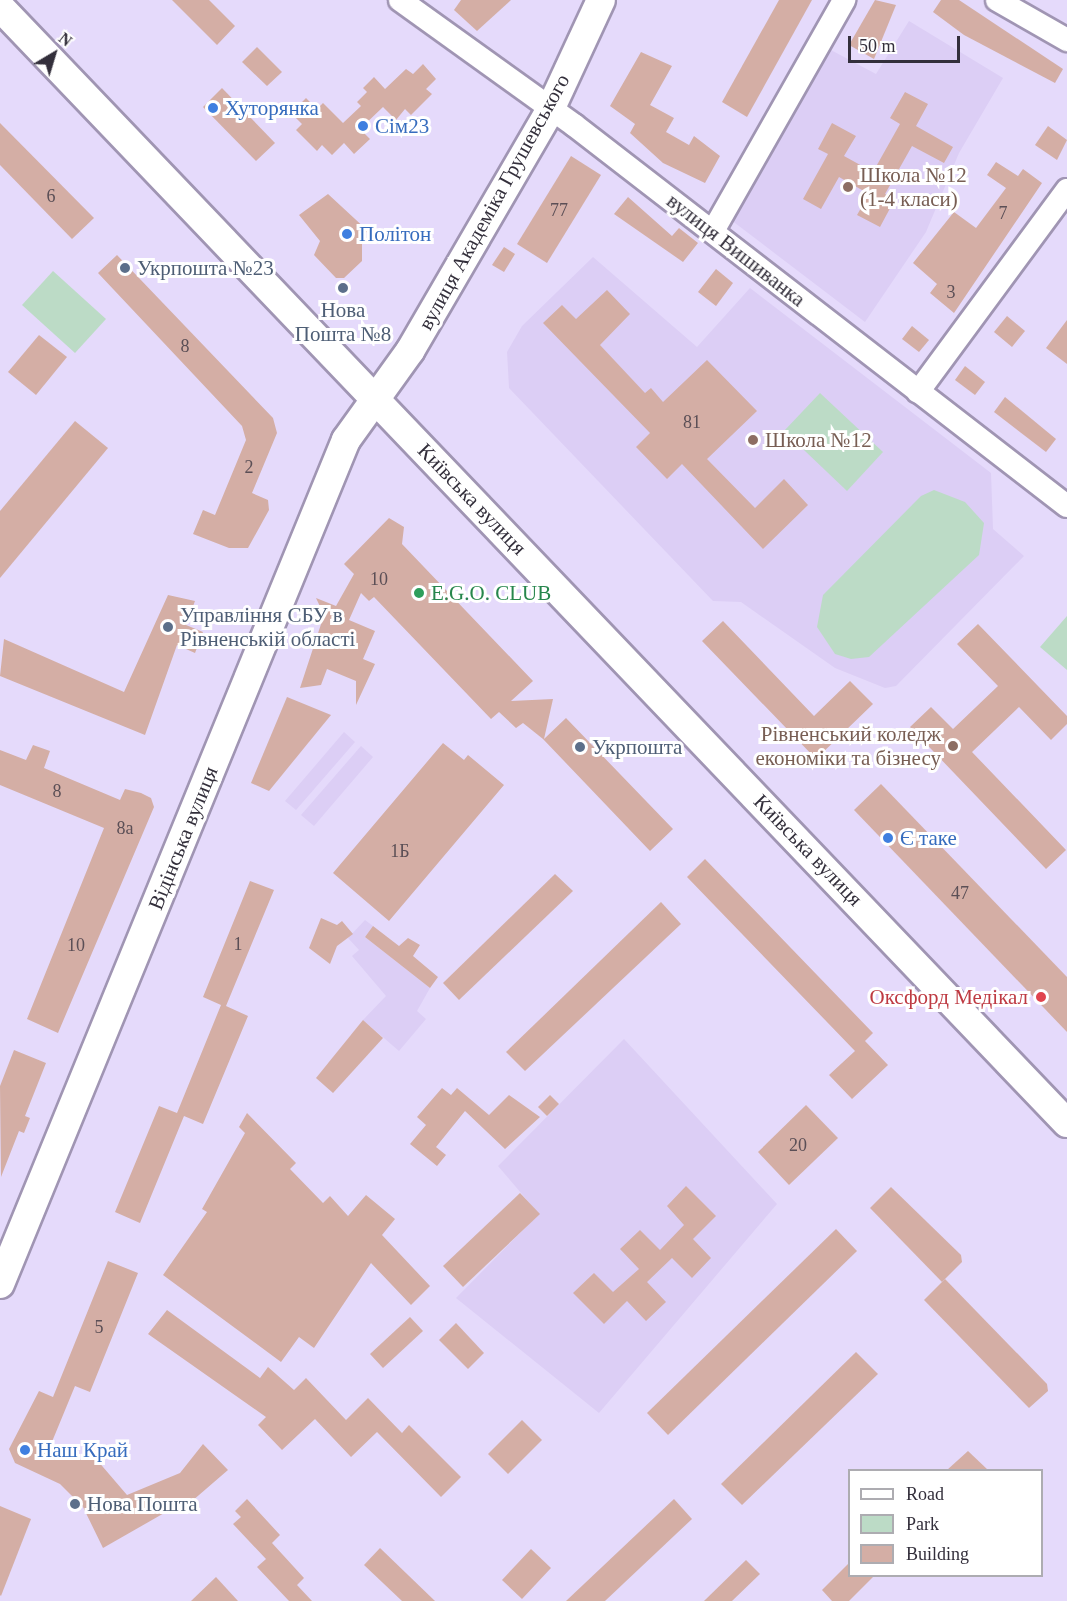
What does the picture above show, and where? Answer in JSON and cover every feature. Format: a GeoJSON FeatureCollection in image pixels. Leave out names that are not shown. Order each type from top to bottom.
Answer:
{"type":"FeatureCollection","features":[{"type":"Feature","properties":{"kind":"main road","name":"вулиця Академіка Грушевського"},"geometry":{"type":"LineString","coordinates":[[376,399],[410,351],[549,112],[601,0]]}},
{"type":"Feature","properties":{"kind":"main road","name":"Київська вулиця"},"geometry":{"type":"LineString","coordinates":[[0,7],[1067,1123]]}},
{"type":"Feature","properties":{"kind":"main road","name":"Відінська вулиця"},"geometry":{"type":"LineString","coordinates":[[0,1284],[338,456],[376,399]]}},
{"type":"Feature","properties":{"kind":"street","name":"вулиця Вишиванка"},"geometry":{"type":"LineString","coordinates":[[400,0],[713,231],[1067,506]]}},
{"type":"Feature","properties":{"kind":"street"},"geometry":{"type":"LineString","coordinates":[[713,231],[844,0]]}},
{"type":"Feature","properties":{"kind":"street"},"geometry":{"type":"LineString","coordinates":[[997,0],[1067,40]]}},
{"type":"Feature","properties":{"kind":"street"},"geometry":{"type":"LineString","coordinates":[[918,392],[1041,233],[1067,190]]}},
{"type":"Feature","properties":{"kind":"shaded area","name":"Школа №12 (1-4 класи)"},"geometry":{"type":"Polygon","coordinates":[[[909,21],[1003,78],[959,153],[926,232],[865,322],[731,220],[829,49],[876,74],[909,21]]]}},
{"type":"Feature","properties":{"kind":"shaded area","name":"Школа №12"},"geometry":{"type":"Polygon","coordinates":[[[593,257],[697,347],[750,288],[991,473],[993,529],[1024,556],[896,686],[885,688],[835,668],[741,602],[713,601],[509,388],[507,352],[522,326],[593,257]]]}},
{"type":"Feature","properties":{"kind":"shaded area"},"geometry":{"type":"Polygon","coordinates":[[[344,732],[355,742],[296,810],[285,801],[344,732]]]}},
{"type":"Feature","properties":{"kind":"shaded area"},"geometry":{"type":"Polygon","coordinates":[[[361,746],[373,757],[314,826],[301,815],[361,746]]]}},
{"type":"Feature","properties":{"kind":"shaded area"},"geometry":{"type":"Polygon","coordinates":[[[365,920],[373,926],[365,937],[430,988],[417,1011],[426,1019],[399,1051],[363,1020],[386,996],[352,956],[359,950],[348,938],[365,920]]]}},
{"type":"Feature","properties":{"kind":"shaded area"},"geometry":{"type":"Polygon","coordinates":[[[624,1039],[777,1204],[599,1413],[456,1298],[539,1214],[498,1166],[624,1039]]]}},
{"type":"Feature","properties":{"kind":"green space"},"geometry":{"type":"Polygon","coordinates":[[[53,271],[106,319],[75,353],[22,305],[53,271]]]}},
{"type":"Feature","properties":{"kind":"green space"},"geometry":{"type":"Polygon","coordinates":[[[820,393],[883,452],[847,491],[784,431],[820,393]]]}},
{"type":"Feature","properties":{"kind":"green space"},"geometry":{"type":"Polygon","coordinates":[[[934,490],[965,502],[984,523],[979,555],[869,657],[851,659],[835,654],[817,627],[823,595],[921,496],[934,490]]]}},
{"type":"Feature","properties":{"kind":"green space"},"geometry":{"type":"Polygon","coordinates":[[[1067,616],[1067,670],[1040,647],[1067,616]]]}},
{"type":"Feature","properties":{"kind":"building"},"geometry":{"type":"Polygon","coordinates":[[[172,0],[209,0],[235,26],[217,45],[172,0]]]}},
{"type":"Feature","properties":{"kind":"building"},"geometry":{"type":"Polygon","coordinates":[[[461,0],[511,0],[477,31],[454,10],[461,0]]]}},
{"type":"Feature","properties":{"kind":"building"},"geometry":{"type":"Polygon","coordinates":[[[779,0],[812,0],[747,117],[722,102],[779,0]]]}},
{"type":"Feature","properties":{"kind":"building"},"geometry":{"type":"Polygon","coordinates":[[[875,0],[896,5],[874,59],[849,45],[875,0]]]}},
{"type":"Feature","properties":{"kind":"building"},"geometry":{"type":"Polygon","coordinates":[[[941,0],[959,0],[1063,69],[1055,83],[964,35],[933,12],[941,0]]]}},
{"type":"Feature","properties":{"kind":"building"},"geometry":{"type":"Polygon","coordinates":[[[257,47],[282,72],[267,86],[242,62],[257,47]]]}},
{"type":"Feature","properties":{"kind":"building"},"geometry":{"type":"Polygon","coordinates":[[[641,52],[672,66],[650,105],[674,118],[666,132],[689,145],[694,136],[720,156],[705,183],[663,163],[630,133],[635,124],[610,106],[641,52]]]}},
{"type":"Feature","properties":{"kind":"building"},"geometry":{"type":"Polygon","coordinates":[[[423,64],[436,79],[426,89],[432,94],[411,115],[405,109],[396,120],[383,107],[360,129],[370,139],[354,154],[344,143],[332,155],[322,145],[317,151],[296,130],[302,124],[291,113],[306,98],[317,109],[323,103],[343,123],[361,106],[357,102],[367,92],[363,88],[374,77],[385,89],[406,69],[413,74],[423,64]]]}},
{"type":"Feature","properties":{"kind":"building"},"geometry":{"type":"Polygon","coordinates":[[[222,88],[275,143],[256,161],[203,107],[222,88]]]}},
{"type":"Feature","properties":{"kind":"building"},"geometry":{"type":"Polygon","coordinates":[[[905,92],[928,104],[916,126],[953,147],[944,163],[912,146],[885,194],[895,199],[880,227],[857,215],[869,194],[839,177],[821,209],[803,199],[828,154],[818,149],[832,123],[856,136],[844,156],[873,172],[900,124],[890,118],[905,92]]]}},
{"type":"Feature","properties":{"kind":"building"},"geometry":{"type":"Polygon","coordinates":[[[0,123],[94,218],[72,239],[0,165],[0,123]]]}},
{"type":"Feature","properties":{"kind":"building"},"geometry":{"type":"Polygon","coordinates":[[[1048,126],[1067,140],[1057,160],[1035,145],[1048,126]]]}},
{"type":"Feature","properties":{"kind":"building"},"geometry":{"type":"Polygon","coordinates":[[[571,156],[601,175],[547,263],[517,244],[571,156]]]}},
{"type":"Feature","properties":{"kind":"building"},"geometry":{"type":"Polygon","coordinates":[[[996,162],[1018,176],[1023,169],[1042,183],[954,313],[930,293],[937,284],[913,263],[954,212],[976,228],[1006,188],[987,175],[996,162]]]}},
{"type":"Feature","properties":{"kind":"building","name":"Політон"},"geometry":{"type":"Polygon","coordinates":[[[328,194],[368,231],[362,236],[362,261],[344,278],[336,278],[314,255],[320,241],[299,215],[328,194]]]}},
{"type":"Feature","properties":{"kind":"building"},"geometry":{"type":"Polygon","coordinates":[[[628,197],[672,236],[679,228],[698,243],[683,262],[614,214],[628,197]]]}},
{"type":"Feature","properties":{"kind":"building"},"geometry":{"type":"Polygon","coordinates":[[[504,247],[515,254],[504,272],[492,265],[504,247]]]}},
{"type":"Feature","properties":{"kind":"building"},"geometry":{"type":"Polygon","coordinates":[[[117,255],[273,418],[277,433],[252,493],[268,500],[269,510],[248,548],[229,548],[193,534],[203,510],[215,515],[246,440],[242,426],[98,273],[117,255]]]}},
{"type":"Feature","properties":{"kind":"building"},"geometry":{"type":"Polygon","coordinates":[[[716,269],[733,283],[716,306],[698,292],[716,269]]]}},
{"type":"Feature","properties":{"kind":"building"},"geometry":{"type":"Polygon","coordinates":[[[607,290],[630,314],[600,345],[645,393],[651,388],[663,402],[707,360],[757,411],[707,459],[755,508],[784,479],[808,505],[763,549],[682,464],[667,479],[636,447],[650,433],[543,323],[562,305],[576,319],[607,290]]]}},
{"type":"Feature","properties":{"kind":"building"},"geometry":{"type":"Polygon","coordinates":[[[1007,316],[1025,331],[1012,347],[994,332],[1007,316]]]}},
{"type":"Feature","properties":{"kind":"building"},"geometry":{"type":"Polygon","coordinates":[[[1067,320],[1067,364],[1046,348],[1067,320]]]}},
{"type":"Feature","properties":{"kind":"building"},"geometry":{"type":"Polygon","coordinates":[[[912,326],[929,340],[919,352],[902,339],[912,326]]]}},
{"type":"Feature","properties":{"kind":"building"},"geometry":{"type":"Polygon","coordinates":[[[39,335],[67,357],[36,395],[8,372],[39,335]]]}},
{"type":"Feature","properties":{"kind":"building"},"geometry":{"type":"Polygon","coordinates":[[[965,366],[985,382],[975,395],[955,380],[965,366]]]}},
{"type":"Feature","properties":{"kind":"building"},"geometry":{"type":"Polygon","coordinates":[[[1005,397],[1056,439],[1046,452],[994,412],[1005,397]]]}},
{"type":"Feature","properties":{"kind":"building"},"geometry":{"type":"Polygon","coordinates":[[[75,421],[108,448],[0,578],[0,511],[75,421]]]}},
{"type":"Feature","properties":{"kind":"building"},"geometry":{"type":"Polygon","coordinates":[[[389,518],[404,527],[402,544],[533,681],[511,701],[553,699],[544,739],[566,718],[673,829],[650,851],[543,739],[523,723],[516,728],[499,712],[491,719],[374,597],[369,601],[361,593],[349,620],[375,631],[363,659],[375,664],[356,705],[356,681],[327,669],[321,685],[300,688],[324,615],[316,598],[336,606],[354,574],[344,564],[389,518]]]}},
{"type":"Feature","properties":{"kind":"building"},"geometry":{"type":"Polygon","coordinates":[[[168,595],[195,601],[186,625],[203,632],[195,653],[177,645],[145,735],[0,676],[4,639],[124,692],[168,595]]]}},
{"type":"Feature","properties":{"kind":"building"},"geometry":{"type":"Polygon","coordinates":[[[723,621],[814,716],[850,681],[873,704],[816,759],[702,641],[723,621]]]}},
{"type":"Feature","properties":{"kind":"building","name":"Рівненський коледж економіки та бізнесу"},"geometry":{"type":"Polygon","coordinates":[[[978,624],[1067,716],[1067,724],[1051,740],[1019,707],[972,752],[1066,850],[1046,869],[910,727],[931,707],[953,729],[998,686],[957,644],[978,624]]]}},
{"type":"Feature","properties":{"kind":"building"},"geometry":{"type":"Polygon","coordinates":[[[287,697],[331,715],[269,791],[251,783],[287,697]]]}},
{"type":"Feature","properties":{"kind":"building"},"geometry":{"type":"Polygon","coordinates":[[[443,743],[464,760],[468,755],[504,785],[389,921],[333,873],[443,743]]]}},
{"type":"Feature","properties":{"kind":"building"},"geometry":{"type":"Polygon","coordinates":[[[33,745],[50,751],[44,768],[120,800],[125,789],[141,793],[151,798],[154,807],[58,1033],[27,1019],[104,828],[0,785],[0,750],[26,760],[33,745]]]}},
{"type":"Feature","properties":{"kind":"building"},"geometry":{"type":"Polygon","coordinates":[[[881,784],[1067,977],[1067,1032],[854,810],[881,784]]]}},
{"type":"Feature","properties":{"kind":"building"},"geometry":{"type":"Polygon","coordinates":[[[705,859],[873,1033],[865,1041],[888,1065],[852,1099],[829,1075],[855,1051],[687,877],[705,859]]]}},
{"type":"Feature","properties":{"kind":"building"},"geometry":{"type":"Polygon","coordinates":[[[555,874],[573,891],[459,1000],[443,983],[555,874]]]}},
{"type":"Feature","properties":{"kind":"building"},"geometry":{"type":"Polygon","coordinates":[[[250,881],[274,890],[226,1006],[248,1016],[203,1124],[184,1116],[140,1223],[115,1212],[159,1106],[177,1113],[221,1005],[203,997],[250,881]]]}},
{"type":"Feature","properties":{"kind":"building"},"geometry":{"type":"Polygon","coordinates":[[[661,902],[681,924],[525,1071],[506,1052],[661,902]]]}},
{"type":"Feature","properties":{"kind":"building"},"geometry":{"type":"Polygon","coordinates":[[[321,918],[337,925],[342,921],[353,934],[337,946],[330,964],[309,948],[321,918]]]}},
{"type":"Feature","properties":{"kind":"building"},"geometry":{"type":"Polygon","coordinates":[[[373,926],[399,946],[408,938],[420,945],[413,956],[438,977],[430,988],[365,937],[373,926]]]}},
{"type":"Feature","properties":{"kind":"building"},"geometry":{"type":"Polygon","coordinates":[[[363,1020],[383,1038],[333,1093],[316,1078],[363,1020]]]}},
{"type":"Feature","properties":{"kind":"building"},"geometry":{"type":"Polygon","coordinates":[[[14,1050],[46,1063],[25,1116],[30,1118],[24,1133],[19,1131],[1,1177],[0,1086],[14,1050]]]}},
{"type":"Feature","properties":{"kind":"building"},"geometry":{"type":"Polygon","coordinates":[[[442,1088],[451,1095],[457,1088],[489,1115],[509,1095],[540,1117],[505,1149],[465,1111],[436,1147],[446,1155],[437,1166],[410,1144],[426,1125],[417,1117],[442,1088]]]}},
{"type":"Feature","properties":{"kind":"building"},"geometry":{"type":"Polygon","coordinates":[[[550,1095],[559,1104],[547,1116],[538,1107],[550,1095]]]}},
{"type":"Feature","properties":{"kind":"building"},"geometry":{"type":"Polygon","coordinates":[[[806,1105],[838,1138],[789,1185],[758,1152],[806,1105]]]}},
{"type":"Feature","properties":{"kind":"building"},"geometry":{"type":"Polygon","coordinates":[[[247,1113],[296,1163],[290,1169],[323,1203],[330,1196],[348,1216],[366,1195],[395,1219],[382,1235],[430,1286],[411,1305],[371,1263],[314,1348],[299,1337],[281,1362],[163,1275],[207,1212],[202,1209],[245,1133],[239,1127],[247,1113]]]}},
{"type":"Feature","properties":{"kind":"building"},"geometry":{"type":"Polygon","coordinates":[[[686,1186],[716,1216],[693,1239],[711,1258],[692,1278],[672,1258],[647,1282],[666,1302],[646,1321],[627,1301],[604,1324],[573,1293],[594,1273],[613,1292],[639,1269],[620,1249],[640,1230],[660,1250],[684,1225],[667,1206],[686,1186]]]}},
{"type":"Feature","properties":{"kind":"building"},"geometry":{"type":"Polygon","coordinates":[[[891,1187],[961,1255],[962,1262],[942,1282],[870,1208],[891,1187]]]}},
{"type":"Feature","properties":{"kind":"building"},"geometry":{"type":"Polygon","coordinates":[[[520,1193],[540,1214],[463,1287],[443,1266],[520,1193]]]}},
{"type":"Feature","properties":{"kind":"building"},"geometry":{"type":"Polygon","coordinates":[[[836,1229],[857,1251],[668,1435],[647,1413],[836,1229]]]}},
{"type":"Feature","properties":{"kind":"building"},"geometry":{"type":"Polygon","coordinates":[[[108,1261],[138,1273],[90,1392],[75,1386],[49,1449],[71,1459],[97,1460],[127,1495],[180,1473],[203,1444],[228,1470],[177,1514],[173,1508],[103,1548],[83,1507],[60,1484],[15,1463],[9,1449],[39,1391],[53,1397],[108,1261]]]}},
{"type":"Feature","properties":{"kind":"building"},"geometry":{"type":"Polygon","coordinates":[[[945,1279],[1047,1384],[1048,1391],[1029,1408],[924,1300],[945,1279]]]}},
{"type":"Feature","properties":{"kind":"building"},"geometry":{"type":"Polygon","coordinates":[[[167,1310],[260,1378],[268,1367],[294,1390],[306,1378],[346,1420],[368,1398],[402,1433],[409,1425],[461,1477],[441,1497],[377,1432],[351,1457],[315,1419],[282,1450],[258,1425],[266,1417],[148,1334],[167,1310]]]}},
{"type":"Feature","properties":{"kind":"building"},"geometry":{"type":"Polygon","coordinates":[[[410,1317],[423,1331],[383,1368],[370,1354],[410,1317]]]}},
{"type":"Feature","properties":{"kind":"building"},"geometry":{"type":"Polygon","coordinates":[[[456,1323],[484,1353],[468,1369],[439,1340],[456,1323]]]}},
{"type":"Feature","properties":{"kind":"building"},"geometry":{"type":"Polygon","coordinates":[[[856,1352],[878,1374],[742,1505],[721,1484],[856,1352]]]}},
{"type":"Feature","properties":{"kind":"building"},"geometry":{"type":"Polygon","coordinates":[[[522,1420],[542,1440],[508,1474],[488,1454],[522,1420]]]}},
{"type":"Feature","properties":{"kind":"building"},"geometry":{"type":"Polygon","coordinates":[[[968,1451],[987,1469],[948,1469],[968,1451]]]}},
{"type":"Feature","properties":{"kind":"building"},"geometry":{"type":"Polygon","coordinates":[[[247,1499],[280,1535],[272,1543],[304,1578],[297,1585],[312,1601],[289,1601],[257,1567],[266,1559],[233,1524],[241,1517],[235,1511],[247,1499]]]}},
{"type":"Feature","properties":{"kind":"building"},"geometry":{"type":"Polygon","coordinates":[[[674,1499],[692,1519],[605,1601],[566,1601],[674,1499]]]}},
{"type":"Feature","properties":{"kind":"building"},"geometry":{"type":"Polygon","coordinates":[[[0,1506],[31,1519],[1,1596],[0,1595],[0,1506]]]}},
{"type":"Feature","properties":{"kind":"building"},"geometry":{"type":"Polygon","coordinates":[[[380,1548],[435,1601],[402,1601],[364,1565],[380,1548]]]}},
{"type":"Feature","properties":{"kind":"building"},"geometry":{"type":"Polygon","coordinates":[[[531,1549],[551,1568],[522,1599],[502,1580],[531,1549]]]}},
{"type":"Feature","properties":{"kind":"building"},"geometry":{"type":"Polygon","coordinates":[[[746,1560],[760,1574],[732,1601],[704,1601],[746,1560]]]}},
{"type":"Feature","properties":{"kind":"building"},"geometry":{"type":"Polygon","coordinates":[[[848,1564],[848,1577],[873,1577],[849,1601],[832,1601],[822,1590],[848,1564]]]}},
{"type":"Feature","properties":{"kind":"building"},"geometry":{"type":"Polygon","coordinates":[[[216,1577],[238,1601],[191,1601],[216,1577]]]}},
{"type":"Feature","properties":{"kind":"place","name":"Хуторянка"},"geometry":{"type":"Point","coordinates":[213,108]}},
{"type":"Feature","properties":{"kind":"place","name":"Сім23"},"geometry":{"type":"Point","coordinates":[363,126]}},
{"type":"Feature","properties":{"kind":"place","name":"Школа №12 (1-4 класи)"},"geometry":{"type":"Point","coordinates":[848,187]}},
{"type":"Feature","properties":{"kind":"place","name":"Політон"},"geometry":{"type":"Point","coordinates":[347,234]}},
{"type":"Feature","properties":{"kind":"place","name":"Укрпошта №23"},"geometry":{"type":"Point","coordinates":[125,268]}},
{"type":"Feature","properties":{"kind":"place","name":"Нова Пошта №8"},"geometry":{"type":"Point","coordinates":[343,288]}},
{"type":"Feature","properties":{"kind":"place","name":"Школа №12"},"geometry":{"type":"Point","coordinates":[753,440]}},
{"type":"Feature","properties":{"kind":"place","name":"E.G.O. CLUB"},"geometry":{"type":"Point","coordinates":[419,593]}},
{"type":"Feature","properties":{"kind":"place","name":"Управління СБУ в Рівненській області"},"geometry":{"type":"Point","coordinates":[168,627]}},
{"type":"Feature","properties":{"kind":"place","name":"Рівненський коледж економіки та бізнесу"},"geometry":{"type":"Point","coordinates":[953,746]}},
{"type":"Feature","properties":{"kind":"place","name":"Укрпошта"},"geometry":{"type":"Point","coordinates":[580,747]}},
{"type":"Feature","properties":{"kind":"place","name":"Є таке"},"geometry":{"type":"Point","coordinates":[888,838]}},
{"type":"Feature","properties":{"kind":"place","name":"Оксфорд Медікал"},"geometry":{"type":"Point","coordinates":[1041,997]}},
{"type":"Feature","properties":{"kind":"place","name":"Наш Край"},"geometry":{"type":"Point","coordinates":[25,1450]}},
{"type":"Feature","properties":{"kind":"place","name":"Нова Пошта"},"geometry":{"type":"Point","coordinates":[75,1504]}}]}
